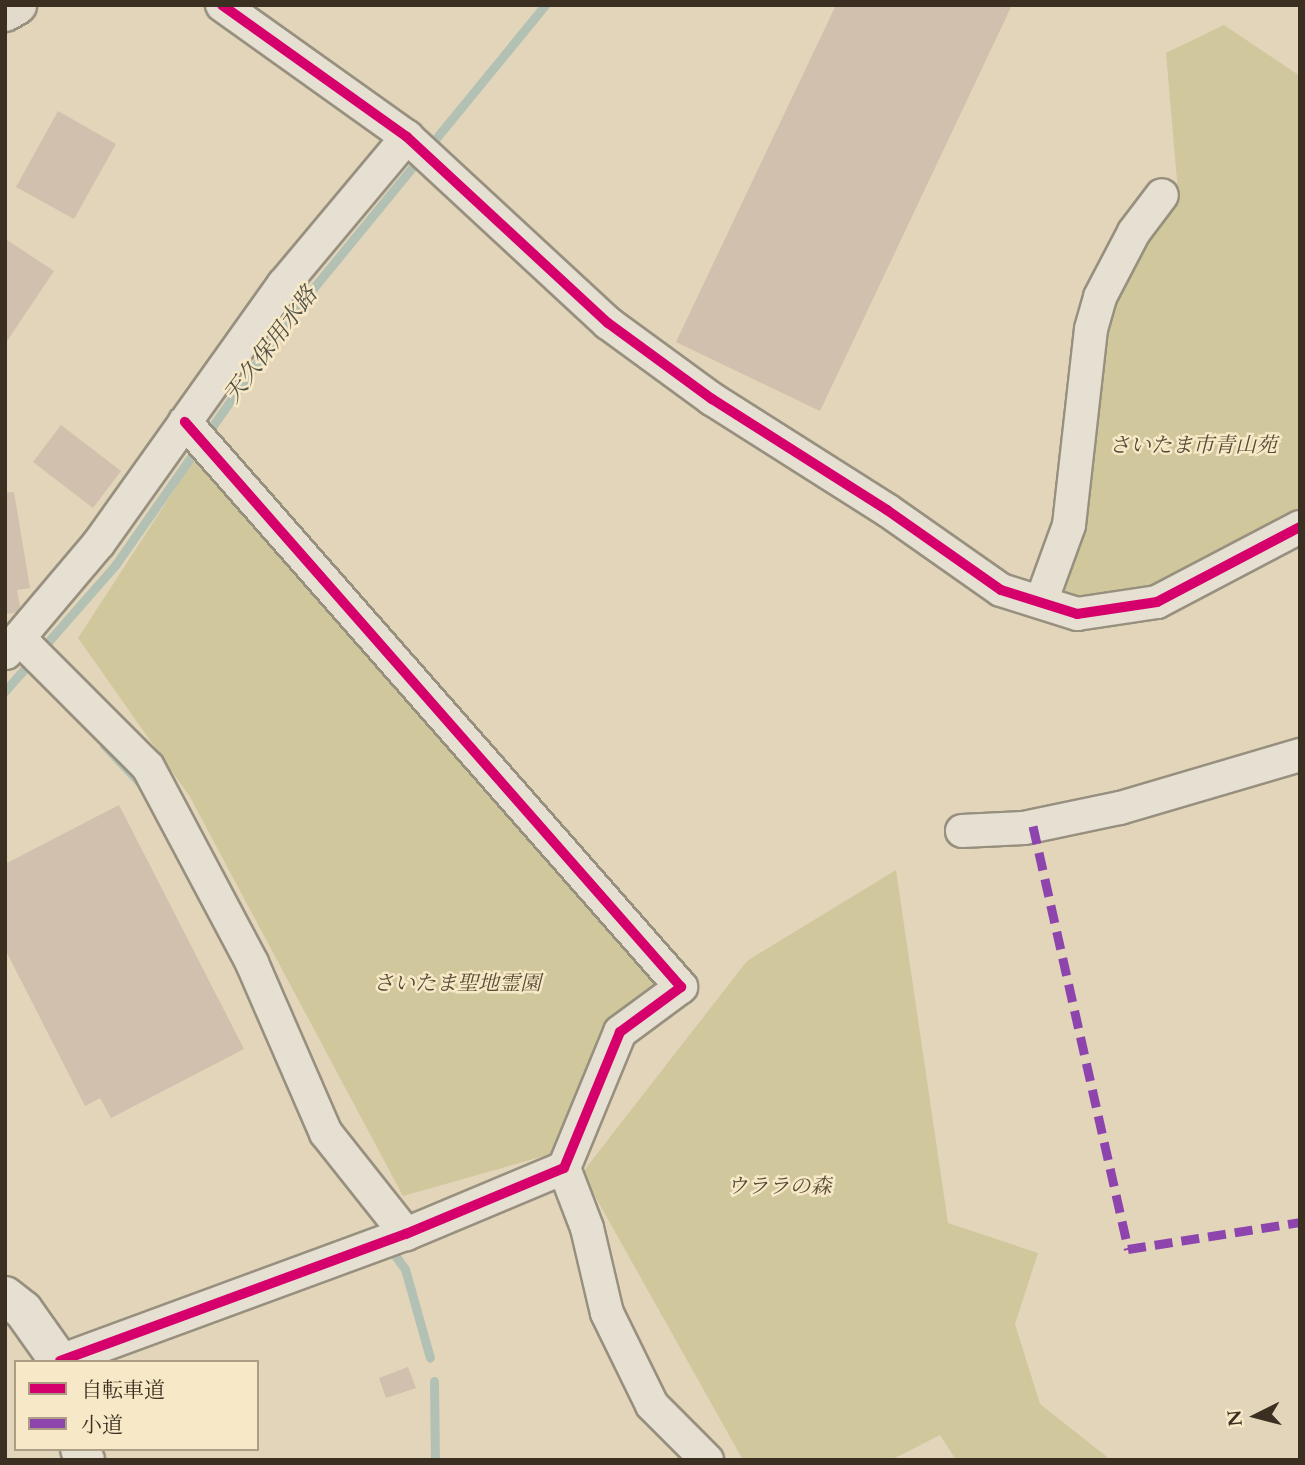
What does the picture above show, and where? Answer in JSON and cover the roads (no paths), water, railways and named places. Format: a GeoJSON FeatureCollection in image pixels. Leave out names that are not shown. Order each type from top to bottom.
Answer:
{"type":"FeatureCollection","features":[{"type":"Feature","properties":{"kind":"highway"},"geometry":{"type":"LineString","coordinates":[[5,12],[17,5]]}},
{"type":"Feature","properties":{"kind":"street"},"geometry":{"type":"LineString","coordinates":[[222,5],[407,137],[608,323],[712,399],[887,510],[1001,590],[1077,614],[1157,602],[1300,527]]}},
{"type":"Feature","properties":{"kind":"street"},"geometry":{"type":"LineString","coordinates":[[407,137],[284,284],[99,543],[12,646],[148,767],[252,963],[327,1133],[407,1234]]}},
{"type":"Feature","properties":{"kind":"street"},"geometry":{"type":"LineString","coordinates":[[1041,602],[1069,525],[1091,329],[1100,297],[1134,232],[1162,195]]}},
{"type":"Feature","properties":{"kind":"street"},"geometry":{"type":"LineString","coordinates":[[185,422],[681,987],[620,1032],[564,1168],[587,1228],[607,1313],[652,1405],[706,1460]]}},
{"type":"Feature","properties":{"kind":"street"},"geometry":{"type":"LineString","coordinates":[[962,831],[1024,828],[1120,808],[1300,755]]}},
{"type":"Feature","properties":{"kind":"street"},"geometry":{"type":"LineString","coordinates":[[63,1360],[407,1234],[564,1168]]}},
{"type":"Feature","properties":{"kind":"street"},"geometry":{"type":"LineString","coordinates":[[5,1296],[23,1310],[59,1360]]}},
{"type":"Feature","properties":{"kind":"waterway","name":"天久保用水路"},"geometry":{"type":"LineString","coordinates":[[5,691],[116,564],[284,324],[545,5]]}},
{"type":"Feature","properties":{"kind":"waterway"},"geometry":{"type":"LineString","coordinates":[[104,745],[145,788]]}},
{"type":"Feature","properties":{"kind":"waterway"},"geometry":{"type":"LineString","coordinates":[[389,1247],[405,1269],[430,1358]]}},
{"type":"Feature","properties":{"kind":"waterway"},"geometry":{"type":"LineString","coordinates":[[434,1381],[435,1460]]}},
{"type":"Feature","properties":{"kind":"park label","name":"さいたま市青山苑"},"geometry":{"type":"Point","coordinates":[1193,446]}},
{"type":"Feature","properties":{"kind":"park label","name":"さいたま聖地霊園"},"geometry":{"type":"Point","coordinates":[457,984]}},
{"type":"Feature","properties":{"kind":"park label","name":"ウララの森"},"geometry":{"type":"Point","coordinates":[779,1187]}}]}
